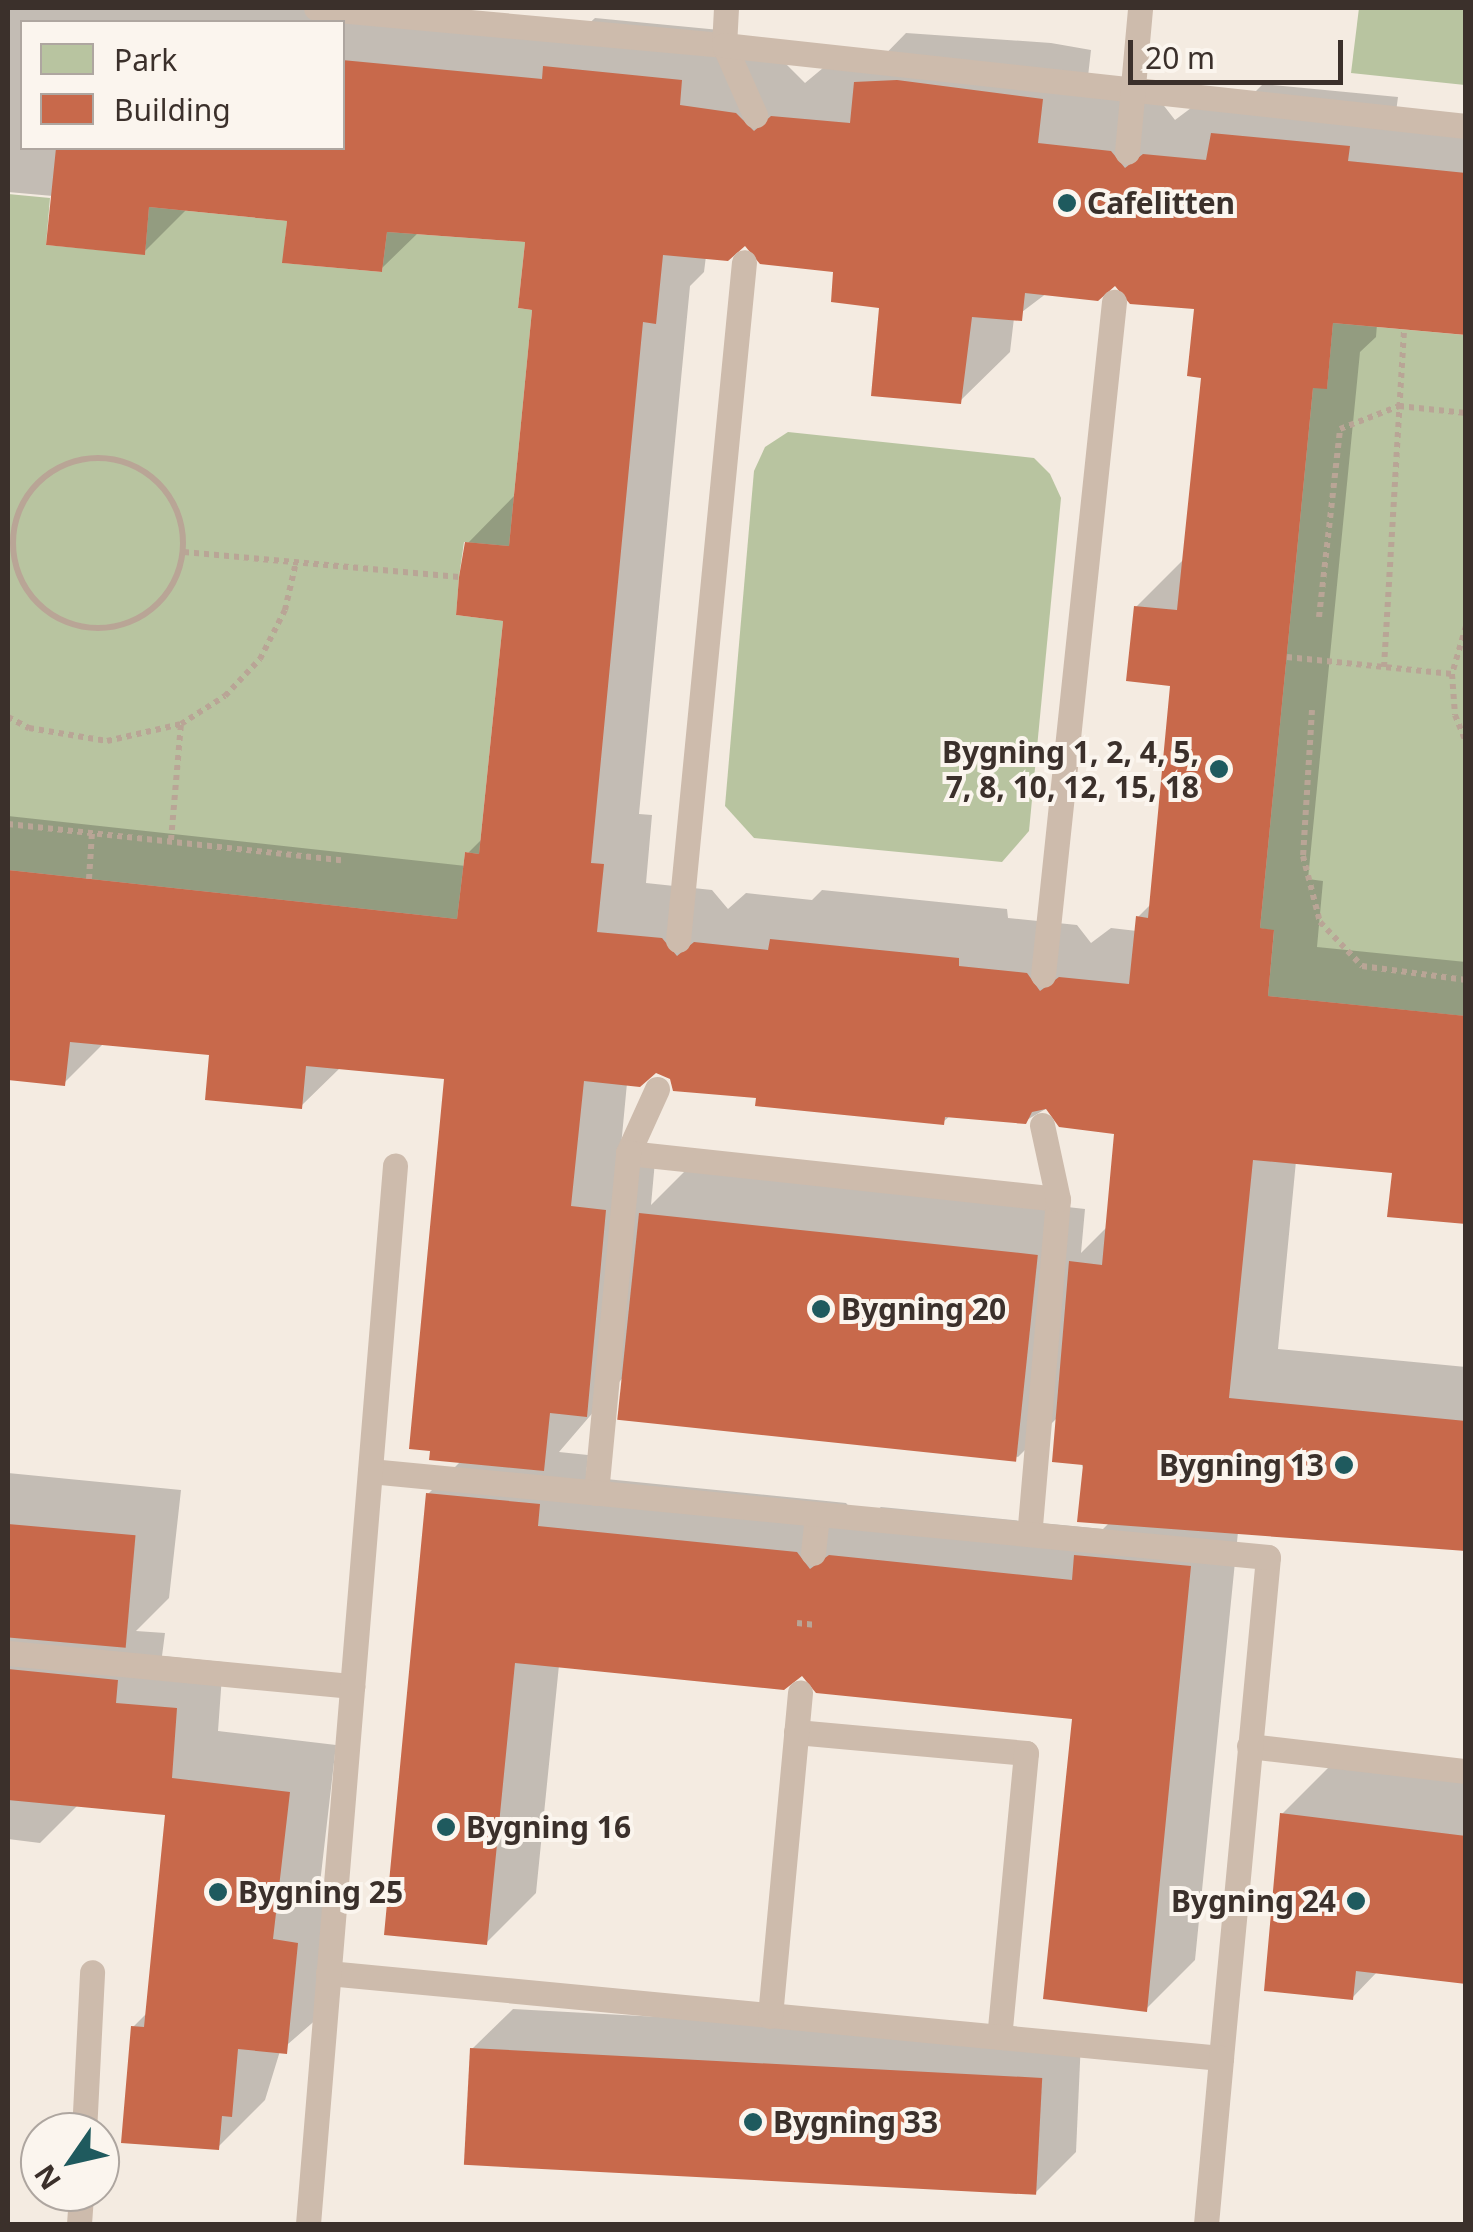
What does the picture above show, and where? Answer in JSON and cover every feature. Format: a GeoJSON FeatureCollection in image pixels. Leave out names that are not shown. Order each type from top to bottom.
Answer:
{"type":"FeatureCollection","features":[{"type":"Feature","properties":{"kind":"lane"},"geometry":{"type":"LineString","coordinates":[[316,8],[724,46],[1466,126]]}},
{"type":"Feature","properties":{"kind":"lane"},"geometry":{"type":"LineString","coordinates":[[726,8],[724,46],[755,115]]}},
{"type":"Feature","properties":{"kind":"lane"},"geometry":{"type":"LineString","coordinates":[[1127,152],[1140,8]]}},
{"type":"Feature","properties":{"kind":"lane"},"geometry":{"type":"LineString","coordinates":[[678,940],[744,262]]}},
{"type":"Feature","properties":{"kind":"lane"},"geometry":{"type":"LineString","coordinates":[[1043,975],[1114,302]]}},
{"type":"Feature","properties":{"kind":"lane"},"geometry":{"type":"LineString","coordinates":[[596,1493],[628,1153],[657,1089]]}},
{"type":"Feature","properties":{"kind":"lane"},"geometry":{"type":"LineString","coordinates":[[1030,1534],[1058,1199],[1042,1126]]}},
{"type":"Feature","properties":{"kind":"lane"},"geometry":{"type":"LineString","coordinates":[[628,1153],[1058,1199]]}},
{"type":"Feature","properties":{"kind":"lane"},"geometry":{"type":"LineString","coordinates":[[308,2224],[395,1166]]}},
{"type":"Feature","properties":{"kind":"lane"},"geometry":{"type":"LineString","coordinates":[[370,1471],[1268,1557],[1206,2224]]}},
{"type":"Feature","properties":{"kind":"lane"},"geometry":{"type":"LineString","coordinates":[[813,1553],[816,1514]]}},
{"type":"Feature","properties":{"kind":"lane"},"geometry":{"type":"LineString","coordinates":[[8,1653],[352,1686]]}},
{"type":"Feature","properties":{"kind":"lane"},"geometry":{"type":"LineString","coordinates":[[770,2016],[800,1692]]}},
{"type":"Feature","properties":{"kind":"lane"},"geometry":{"type":"LineString","coordinates":[[796,1732],[1026,1754],[999,2037]]}},
{"type":"Feature","properties":{"kind":"lane"},"geometry":{"type":"LineString","coordinates":[[1250,1746],[1466,1771]]}},
{"type":"Feature","properties":{"kind":"lane"},"geometry":{"type":"LineString","coordinates":[[85,2112],[92,1972]]}},
{"type":"Feature","properties":{"kind":"lane"},"geometry":{"type":"LineString","coordinates":[[328,1973],[1221,2058]]}},
{"type":"Feature","properties":{"kind":"path"},"geometry":{"type":"LineString","coordinates":[[1384,667],[1404,330]]}},
{"type":"Feature","properties":{"kind":"path"},"geometry":{"type":"LineString","coordinates":[[1319,617],[1340,429],[1399,406],[1466,413]]}},
{"type":"Feature","properties":{"kind":"path"},"geometry":{"type":"LineString","coordinates":[[86,458],[106,458],[159,482],[178,514],[184,552],[167,594],[146,614],[118,626],[81,628],[44,611],[28,593],[9,536],[18,509],[45,475],[86,458]]}},
{"type":"Feature","properties":{"kind":"path"},"geometry":{"type":"LineString","coordinates":[[184,552],[460,577]]}},
{"type":"Feature","properties":{"kind":"path"},"geometry":{"type":"LineString","coordinates":[[8,717],[29,728],[108,741],[181,724],[225,696],[260,659],[285,610],[296,562]]}},
{"type":"Feature","properties":{"kind":"path"},"geometry":{"type":"LineString","coordinates":[[1466,626],[1452,674],[1454,715],[1466,742]]}},
{"type":"Feature","properties":{"kind":"path"},"geometry":{"type":"LineString","coordinates":[[1287,657],[1452,674]]}},
{"type":"Feature","properties":{"kind":"path"},"geometry":{"type":"LineString","coordinates":[[1312,710],[1302,856],[1320,922],[1362,966],[1466,980]]}},
{"type":"Feature","properties":{"kind":"path"},"geometry":{"type":"LineString","coordinates":[[171,840],[181,724]]}},
{"type":"Feature","properties":{"kind":"path"},"geometry":{"type":"LineString","coordinates":[[8,824],[341,860]]}},
{"type":"Feature","properties":{"kind":"path"},"geometry":{"type":"LineString","coordinates":[[89,879],[92,832]]}},
{"type":"Feature","properties":{"kind":"path"},"geometry":{"type":"LineString","coordinates":[[797,1622],[816,1625]]}},
{"type":"Feature","properties":{"kind":"green space"},"geometry":{"type":"Polygon","coordinates":[[[1359,8],[1465,8],[1465,85],[1351,73],[1359,8]]]}},
{"type":"Feature","properties":{"kind":"green space"},"geometry":{"type":"Polygon","coordinates":[[[8,194],[50,198],[46,245],[145,254],[149,207],[287,221],[283,263],[382,272],[387,232],[525,242],[518,308],[532,310],[509,546],[464,542],[459,577],[456,615],[503,621],[479,854],[465,852],[457,919],[8,870],[8,194]]]}},
{"type":"Feature","properties":{"kind":"green space"},"geometry":{"type":"Polygon","coordinates":[[[1333,323],[1465,335],[1465,1016],[1268,996],[1274,931],[1260,928],[1313,388],[1327,388],[1333,323]]]}},
{"type":"Feature","properties":{"kind":"green space"},"geometry":{"type":"Polygon","coordinates":[[[788,432],[1034,458],[1050,474],[1061,498],[1029,831],[1002,862],[754,838],[725,806],[754,471],[765,447],[788,432]]]}},
{"type":"Feature","properties":{"kind":"building","name":"Bygning 1, 2, 4, 5, 7, 8, 10, 12, 15, 18"},"geometry":{"type":"Polygon","coordinates":[[[345,60],[542,79],[543,66],[682,80],[680,105],[736,113],[754,131],[771,116],[850,123],[854,82],[897,80],[1043,99],[1038,143],[1111,151],[1125,168],[1143,154],[1206,160],[1211,133],[1350,146],[1348,161],[1466,173],[1466,335],[1333,323],[1327,389],[1313,388],[1260,928],[1274,930],[1268,996],[1466,1016],[1466,1224],[1387,1217],[1392,1173],[1253,1160],[1229,1398],[1466,1421],[1466,1551],[1077,1522],[1083,1465],[1052,1462],[1069,1261],[1102,1265],[1114,1134],[1059,1127],[1046,1109],[1032,1112],[1026,1124],[945,1117],[944,1125],[755,1106],[756,1098],[673,1091],[670,1079],[656,1073],[640,1087],[584,1081],[571,1206],[606,1210],[587,1417],[550,1413],[544,1471],[429,1460],[430,1451],[409,1449],[444,1079],[306,1066],[302,1109],[205,1100],[209,1055],[70,1042],[65,1086],[8,1080],[8,870],[457,919],[465,852],[479,854],[503,621],[456,615],[459,577],[465,542],[509,546],[532,310],[518,308],[525,242],[387,232],[382,272],[282,263],[287,221],[149,207],[145,255],[46,245],[56,150],[345,150],[345,60]],[[745,246],[728,261],[663,255],[656,324],[643,322],[591,863],[604,864],[597,932],[662,938],[677,956],[694,942],[768,950],[770,939],[959,958],[959,966],[1027,973],[1040,991],[1059,977],[1129,984],[1136,916],[1148,918],[1170,686],[1126,681],[1134,606],[1177,610],[1201,378],[1187,376],[1194,309],[1130,304],[1115,286],[1098,301],[1025,293],[1022,321],[972,317],[961,404],[871,396],[879,308],[831,302],[833,272],[760,264],[745,246]]]}},
{"type":"Feature","properties":{"kind":"building","name":"Bygning 20"},"geometry":{"type":"Polygon","coordinates":[[[639,1213],[1038,1255],[1016,1462],[617,1420],[639,1213]]]}},
{"type":"Feature","properties":{"kind":"building","name":"Bygning 16"},"geometry":{"type":"Polygon","coordinates":[[[426,1493],[540,1504],[538,1526],[797,1552],[810,1569],[829,1555],[1072,1580],[1074,1555],[1191,1566],[1147,2012],[1043,1999],[1072,1719],[816,1693],[802,1676],[784,1690],[515,1663],[487,1945],[384,1935],[426,1493]]]}},
{"type":"Feature","properties":{"kind":"building"},"geometry":{"type":"Polygon","coordinates":[[[8,1524],[136,1535],[126,1648],[8,1637],[8,1524]]]}},
{"type":"Feature","properties":{"kind":"building","name":"Bygning 25"},"geometry":{"type":"Polygon","coordinates":[[[8,1669],[118,1680],[116,1703],[177,1708],[172,1778],[290,1792],[273,1939],[298,1943],[287,2054],[238,2049],[232,2117],[222,2116],[219,2150],[121,2143],[131,2026],[144,2027],[165,1815],[8,1800],[8,1669]]]}},
{"type":"Feature","properties":{"kind":"building","name":"Bygning 24"},"geometry":{"type":"Polygon","coordinates":[[[1280,1813],[1466,1836],[1466,1984],[1356,1971],[1353,2000],[1264,1991],[1280,1813]]]}},
{"type":"Feature","properties":{"kind":"building","name":"Bygning 33"},"geometry":{"type":"Polygon","coordinates":[[[470,2048],[1042,2078],[1036,2195],[464,2165],[470,2048]]]}},
{"type":"Feature","properties":{"kind":"place","name":"Cafelitten"},"geometry":{"type":"Point","coordinates":[1067,203]}},
{"type":"Feature","properties":{"kind":"place","name":"Bygning 1, 2, 4, 5, 7, 8, 10, 12, 15, 18"},"geometry":{"type":"Point","coordinates":[1219,769]}},
{"type":"Feature","properties":{"kind":"place","name":"Bygning 20"},"geometry":{"type":"Point","coordinates":[821,1309]}},
{"type":"Feature","properties":{"kind":"place","name":"Bygning 13"},"geometry":{"type":"Point","coordinates":[1344,1465]}},
{"type":"Feature","properties":{"kind":"place","name":"Bygning 16"},"geometry":{"type":"Point","coordinates":[446,1827]}},
{"type":"Feature","properties":{"kind":"place","name":"Bygning 25"},"geometry":{"type":"Point","coordinates":[218,1892]}},
{"type":"Feature","properties":{"kind":"place","name":"Bygning 24"},"geometry":{"type":"Point","coordinates":[1356,1901]}},
{"type":"Feature","properties":{"kind":"place","name":"Bygning 33"},"geometry":{"type":"Point","coordinates":[753,2122]}}]}
